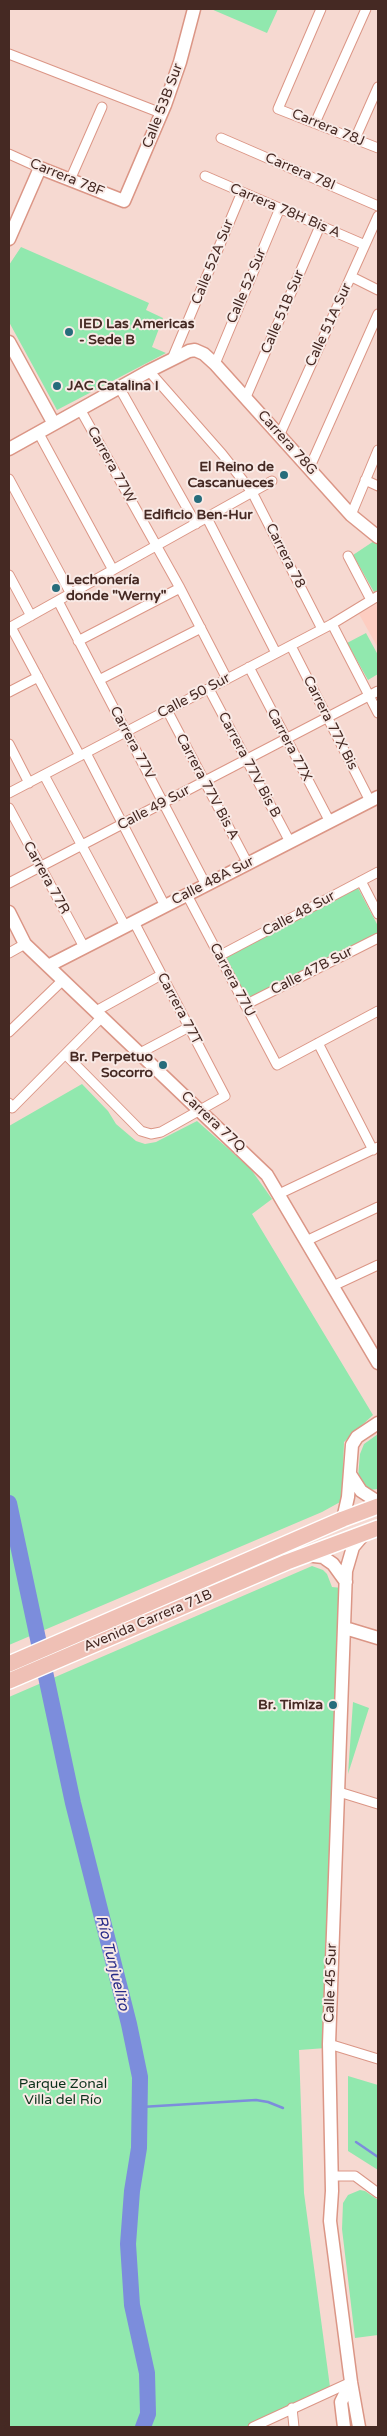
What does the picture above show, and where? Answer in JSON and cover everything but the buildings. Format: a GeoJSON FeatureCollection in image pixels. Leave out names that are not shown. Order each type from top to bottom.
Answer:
{"type":"FeatureCollection","features":[{"type":"Feature","properties":{"kind":"main road","name":"Avenida Carrera 71B"},"geometry":{"type":"LineString","coordinates":[[9,1664],[342,1519],[378,1506]]}},
{"type":"Feature","properties":{"kind":"main road","name":"Avenida Carrera 71B"},"geometry":{"type":"LineString","coordinates":[[9,1681],[287,1562],[372,1530]]}},
{"type":"Feature","properties":{"kind":"street","name":"Calle 53B Sur"},"geometry":{"type":"LineString","coordinates":[[124,201],[180,62],[194,9]]}},
{"type":"Feature","properties":{"kind":"street","name":"Carrera 78J"},"geometry":{"type":"LineString","coordinates":[[321,9],[278,108],[378,148]]}},
{"type":"Feature","properties":{"kind":"street"},"geometry":{"type":"LineString","coordinates":[[315,123],[366,9]]}},
{"type":"Feature","properties":{"kind":"street"},"geometry":{"type":"LineString","coordinates":[[9,54],[161,113]]}},
{"type":"Feature","properties":{"kind":"street"},"geometry":{"type":"LineString","coordinates":[[355,139],[378,87]]}},
{"type":"Feature","properties":{"kind":"street"},"geometry":{"type":"LineString","coordinates":[[70,180],[102,108]]}},
{"type":"Feature","properties":{"kind":"street","name":"Carrera 78I"},"geometry":{"type":"LineString","coordinates":[[221,138],[378,206]]}},
{"type":"Feature","properties":{"kind":"street","name":"Carrera 78F"},"geometry":{"type":"LineString","coordinates":[[9,154],[124,201]]}},
{"type":"Feature","properties":{"kind":"street"},"geometry":{"type":"LineString","coordinates":[[9,239],[40,168]]}},
{"type":"Feature","properties":{"kind":"street","name":"Carrera 78H Bis A"},"geometry":{"type":"LineString","coordinates":[[205,176],[366,245]]}},
{"type":"Feature","properties":{"kind":"street","name":"Calle 52A Sur"},"geometry":{"type":"LineString","coordinates":[[172,359],[242,192]]}},
{"type":"Feature","properties":{"kind":"street","name":"Calle 52 Sur"},"geometry":{"type":"LineString","coordinates":[[215,364],[280,208]]}},
{"type":"Feature","properties":{"kind":"street","name":"Calle 51A Sur"},"geometry":{"type":"LineString","coordinates":[[280,434],[345,287],[352,277],[366,245],[375,232],[378,216]]}},
{"type":"Feature","properties":{"kind":"street","name":"Calle 51B Sur"},"geometry":{"type":"LineString","coordinates":[[246,397],[320,226]]}},
{"type":"Feature","properties":{"kind":"street"},"geometry":{"type":"LineString","coordinates":[[352,277],[378,290]]}},
{"type":"Feature","properties":{"kind":"street"},"geometry":{"type":"LineString","coordinates":[[309,469],[378,314]]}},
{"type":"Feature","properties":{"kind":"street"},"geometry":{"type":"LineString","coordinates":[[9,342],[54,424]]}},
{"type":"Feature","properties":{"kind":"street","name":"Carrera 78G"},"geometry":{"type":"LineString","coordinates":[[172,359],[195,350],[204,354],[280,434],[351,515],[378,537]]}},
{"type":"Feature","properties":{"kind":"street"},"geometry":{"type":"LineString","coordinates":[[9,449],[172,359]]}},
{"type":"Feature","properties":{"kind":"street","name":"Carrera 78"},"geometry":{"type":"LineString","coordinates":[[149,371],[222,454],[252,492],[322,629]]}},
{"type":"Feature","properties":{"kind":"street"},"geometry":{"type":"LineString","coordinates":[[119,387],[196,524]]}},
{"type":"Feature","properties":{"kind":"street","name":"Carrera 77W"},"geometry":{"type":"LineString","coordinates":[[80,409],[180,588],[227,679]]}},
{"type":"Feature","properties":{"kind":"street"},"geometry":{"type":"LineString","coordinates":[[38,432],[113,570]]}},
{"type":"Feature","properties":{"kind":"street"},"geometry":{"type":"LineString","coordinates":[[351,515],[378,450]]}},
{"type":"Feature","properties":{"kind":"street"},"geometry":{"type":"LineString","coordinates":[[9,479],[71,594]]}},
{"type":"Feature","properties":{"kind":"street"},"geometry":{"type":"LineString","coordinates":[[365,480],[378,486]]}},
{"type":"Feature","properties":{"kind":"street"},"geometry":{"type":"LineString","coordinates":[[165,906],[123,824],[10,628],[272,481]]}},
{"type":"Feature","properties":{"kind":"street"},"geometry":{"type":"LineString","coordinates":[[207,518],[276,653]]}},
{"type":"Feature","properties":{"kind":"street"},"geometry":{"type":"LineString","coordinates":[[348,556],[375,598]]}},
{"type":"Feature","properties":{"kind":"street"},"geometry":{"type":"LineString","coordinates":[[9,575],[31,616]]}},
{"type":"Feature","properties":{"kind":"street"},"geometry":{"type":"LineString","coordinates":[[78,641],[180,588]]}},
{"type":"Feature","properties":{"kind":"street","name":"Calle 50 Sur"},"geometry":{"type":"LineString","coordinates":[[9,794],[291,646],[375,598]]}},
{"type":"Feature","properties":{"kind":"street","name":"Carrera 77V"},"geometry":{"type":"LineString","coordinates":[[58,601],[206,885]]}},
{"type":"Feature","properties":{"kind":"street"},"geometry":{"type":"LineString","coordinates":[[332,624],[378,713]]}},
{"type":"Feature","properties":{"kind":"street"},"geometry":{"type":"LineString","coordinates":[[99,680],[201,628]]}},
{"type":"Feature","properties":{"kind":"street","name":"Carrera 77X Bis"},"geometry":{"type":"LineString","coordinates":[[291,646],[327,717],[374,799]]}},
{"type":"Feature","properties":{"kind":"street","name":"Carrera 77X"},"geometry":{"type":"LineString","coordinates":[[249,668],[330,822]]}},
{"type":"Feature","properties":{"kind":"street"},"geometry":{"type":"LineString","coordinates":[[9,692],[38,677]]}},
{"type":"Feature","properties":{"kind":"street","name":"Carrera 77V Bis B"},"geometry":{"type":"LineString","coordinates":[[209,689],[290,842]]}},
{"type":"Feature","properties":{"kind":"street","name":"Calle 49 Sur"},"geometry":{"type":"LineString","coordinates":[[9,883],[378,691]]}},
{"type":"Feature","properties":{"kind":"street","name":"Carrera 77V Bis A"},"geometry":{"type":"LineString","coordinates":[[167,710],[248,864]]}},
{"type":"Feature","properties":{"kind":"street"},"geometry":{"type":"LineString","coordinates":[[9,744],[29,783]]}},
{"type":"Feature","properties":{"kind":"street","name":"Carrera 77T"},"geometry":{"type":"LineString","coordinates":[[44,775],[81,846],[161,975],[225,1096],[200,1110]]}},
{"type":"Feature","properties":{"kind":"street","name":"Calle 48A Sur"},"geometry":{"type":"LineString","coordinates":[[48,966],[374,799]]}},
{"type":"Feature","properties":{"kind":"street","name":"Carrera 77R"},"geometry":{"type":"LineString","coordinates":[[9,808],[84,947]]}},
{"type":"Feature","properties":{"kind":"street","name":"Calle 48 Sur"},"geometry":{"type":"LineString","coordinates":[[219,956],[378,872]]}},
{"type":"Feature","properties":{"kind":"street"},"geometry":{"type":"LineString","coordinates":[[360,881],[378,914]]}},
{"type":"Feature","properties":{"kind":"street","name":"Carrera 77U"},"geometry":{"type":"LineString","coordinates":[[187,895],[277,1065],[318,1043]]}},
{"type":"Feature","properties":{"kind":"street","name":"Carrera 77Q"},"geometry":{"type":"LineString","coordinates":[[9,912],[25,944],[262,1169],[279,1194],[333,1286],[374,1347],[378,1364]]}},
{"type":"Feature","properties":{"kind":"street","name":"Calle 47B Sur"},"geometry":{"type":"LineString","coordinates":[[246,1005],[378,938]]}},
{"type":"Feature","properties":{"kind":"street"},"geometry":{"type":"LineString","coordinates":[[9,953],[25,944]]}},
{"type":"Feature","properties":{"kind":"street"},"geometry":{"type":"LineString","coordinates":[[10,1105],[66,1055],[99,1014],[161,975]]}},
{"type":"Feature","properties":{"kind":"street"},"geometry":{"type":"LineString","coordinates":[[9,1032],[63,980]]}},
{"type":"Feature","properties":{"kind":"street"},"geometry":{"type":"LineString","coordinates":[[279,1194],[376,1149],[318,1043],[378,1012]]}},
{"type":"Feature","properties":{"kind":"street"},"geometry":{"type":"LineString","coordinates":[[140,1053],[189,1027]]}},
{"type":"Feature","properties":{"kind":"street"},"geometry":{"type":"LineString","coordinates":[[66,1055],[141,1131],[151,1134],[161,1132],[200,1110]]}},
{"type":"Feature","properties":{"kind":"street"},"geometry":{"type":"LineString","coordinates":[[306,1241],[378,1207]]}},
{"type":"Feature","properties":{"kind":"street"},"geometry":{"type":"LineString","coordinates":[[333,1286],[378,1265]]}},
{"type":"Feature","properties":{"kind":"street"},"geometry":{"type":"LineString","coordinates":[[342,1519],[346,1507],[352,1445],[357,1438],[378,1423]]}},
{"type":"Feature","properties":{"kind":"street"},"geometry":{"type":"LineString","coordinates":[[350,1474],[361,1491],[378,1502]]}},
{"type":"Feature","properties":{"kind":"street","name":"Calle 45 Sur"},"geometry":{"type":"LineString","coordinates":[[359,2427],[351,2382],[330,2221],[332,2176],[329,2044],[348,1559],[356,1541],[372,1530]]}},
{"type":"Feature","properties":{"kind":"street"},"geometry":{"type":"LineString","coordinates":[[302,1556],[312,1554],[333,1564],[347,1584]]}},
{"type":"Feature","properties":{"kind":"street"},"geometry":{"type":"LineString","coordinates":[[345,1628],[378,1638]]}},
{"type":"Feature","properties":{"kind":"street"},"geometry":{"type":"LineString","coordinates":[[339,1792],[378,1804]]}},
{"type":"Feature","properties":{"kind":"street"},"geometry":{"type":"LineString","coordinates":[[329,2044],[378,2059]]}},
{"type":"Feature","properties":{"kind":"street"},"geometry":{"type":"LineString","coordinates":[[332,2176],[354,2176],[378,2193]]}},
{"type":"Feature","properties":{"kind":"street"},"geometry":{"type":"LineString","coordinates":[[253,2427],[351,2382]]}},
{"type":"Feature","properties":{"kind":"street","name":"Calle 45 Sur"},"geometry":{"type":"LineString","coordinates":[[344,2427],[342,2402],[351,2382]]}},
{"type":"Feature","properties":{"kind":"street"},"geometry":{"type":"LineString","coordinates":[[292,2408],[294,2427]]}},
{"type":"Feature","properties":{"kind":"shaded area"},"geometry":{"type":"Polygon","coordinates":[[[378,603],[378,648],[359,614],[378,603]]]}},
{"type":"Feature","properties":{"kind":"green space"},"geometry":{"type":"Polygon","coordinates":[[[211,9],[278,9],[267,33],[211,9]]]}},
{"type":"Feature","properties":{"kind":"green space"},"geometry":{"type":"Polygon","coordinates":[[[21,247],[149,303],[146,310],[163,318],[152,347],[166,353],[57,410],[9,322],[9,265],[21,247]]]}},
{"type":"Feature","properties":{"kind":"green space"},"geometry":{"type":"Polygon","coordinates":[[[374,541],[378,543],[378,590],[374,592],[353,555],[374,541]]]}},
{"type":"Feature","properties":{"kind":"green space"},"geometry":{"type":"Polygon","coordinates":[[[366,633],[378,655],[378,674],[368,680],[347,643],[366,633]]]}},
{"type":"Feature","properties":{"kind":"green space"},"geometry":{"type":"Polygon","coordinates":[[[358,888],[378,926],[378,933],[248,1001],[225,957],[358,888]]]}},
{"type":"Feature","properties":{"kind":"green space"},"geometry":{"type":"Polygon","coordinates":[[[82,1084],[108,1111],[116,1124],[136,1141],[145,1144],[156,1142],[197,1121],[250,1168],[272,1199],[252,1214],[373,1415],[344,1442],[342,1501],[322,1512],[9,1645],[9,1126],[82,1084]]]}},
{"type":"Feature","properties":{"kind":"green space"},"geometry":{"type":"Polygon","coordinates":[[[378,1434],[378,1489],[369,1490],[364,1487],[358,1477],[360,1454],[364,1444],[378,1434]]]}},
{"type":"Feature","properties":{"kind":"green space","name":"Parque Zonal Villa del Río"},"geometry":{"type":"Polygon","coordinates":[[[312,1566],[323,1570],[327,1574],[332,1587],[342,1588],[326,2048],[299,2050],[304,2193],[330,2387],[247,2427],[9,2427],[9,1697],[312,1566]]]}},
{"type":"Feature","properties":{"kind":"green space"},"geometry":{"type":"Polygon","coordinates":[[[353,1702],[369,1708],[348,1774],[353,1702]]]}},
{"type":"Feature","properties":{"kind":"green space"},"geometry":{"type":"Polygon","coordinates":[[[348,2076],[378,2085],[378,2170],[348,2151],[348,2076]]]}},
{"type":"Feature","properties":{"kind":"green space"},"geometry":{"type":"Polygon","coordinates":[[[360,2190],[365,2191],[378,2200],[378,2335],[355,2338],[342,2229],[343,2203],[348,2195],[360,2190]]]}},
{"type":"Feature","properties":{"kind":"waterway","name":"Río Tunjuelito"},"geometry":{"type":"LineString","coordinates":[[9,1503],[73,1803],[129,2024],[140,2077],[139,2148],[132,2191],[128,2244],[132,2305],[147,2373],[148,2414],[143,2427]]}},
{"type":"Feature","properties":{"kind":"waterway"},"geometry":{"type":"LineString","coordinates":[[141,2107],[256,2100],[283,2108]]}},
{"type":"Feature","properties":{"kind":"waterway"},"geometry":{"type":"LineString","coordinates":[[356,2142],[378,2157]]}},
{"type":"Feature","properties":{"kind":"place","name":"IED Las Americas - Sede B"},"geometry":{"type":"Point","coordinates":[69,332]}},
{"type":"Feature","properties":{"kind":"place","name":"JAC Catalina I"},"geometry":{"type":"Point","coordinates":[57,386]}},
{"type":"Feature","properties":{"kind":"place","name":"El Reino de Cascanueces"},"geometry":{"type":"Point","coordinates":[284,475]}},
{"type":"Feature","properties":{"kind":"place","name":"Edificio Ben-Hur"},"geometry":{"type":"Point","coordinates":[198,499]}},
{"type":"Feature","properties":{"kind":"place","name":"Lechonería donde \"Werny\""},"geometry":{"type":"Point","coordinates":[56,588]}},
{"type":"Feature","properties":{"kind":"place","name":"Br. Perpetuo Socorro"},"geometry":{"type":"Point","coordinates":[163,1065]}},
{"type":"Feature","properties":{"kind":"place","name":"Br. Timiza"},"geometry":{"type":"Point","coordinates":[333,1705]}}]}
